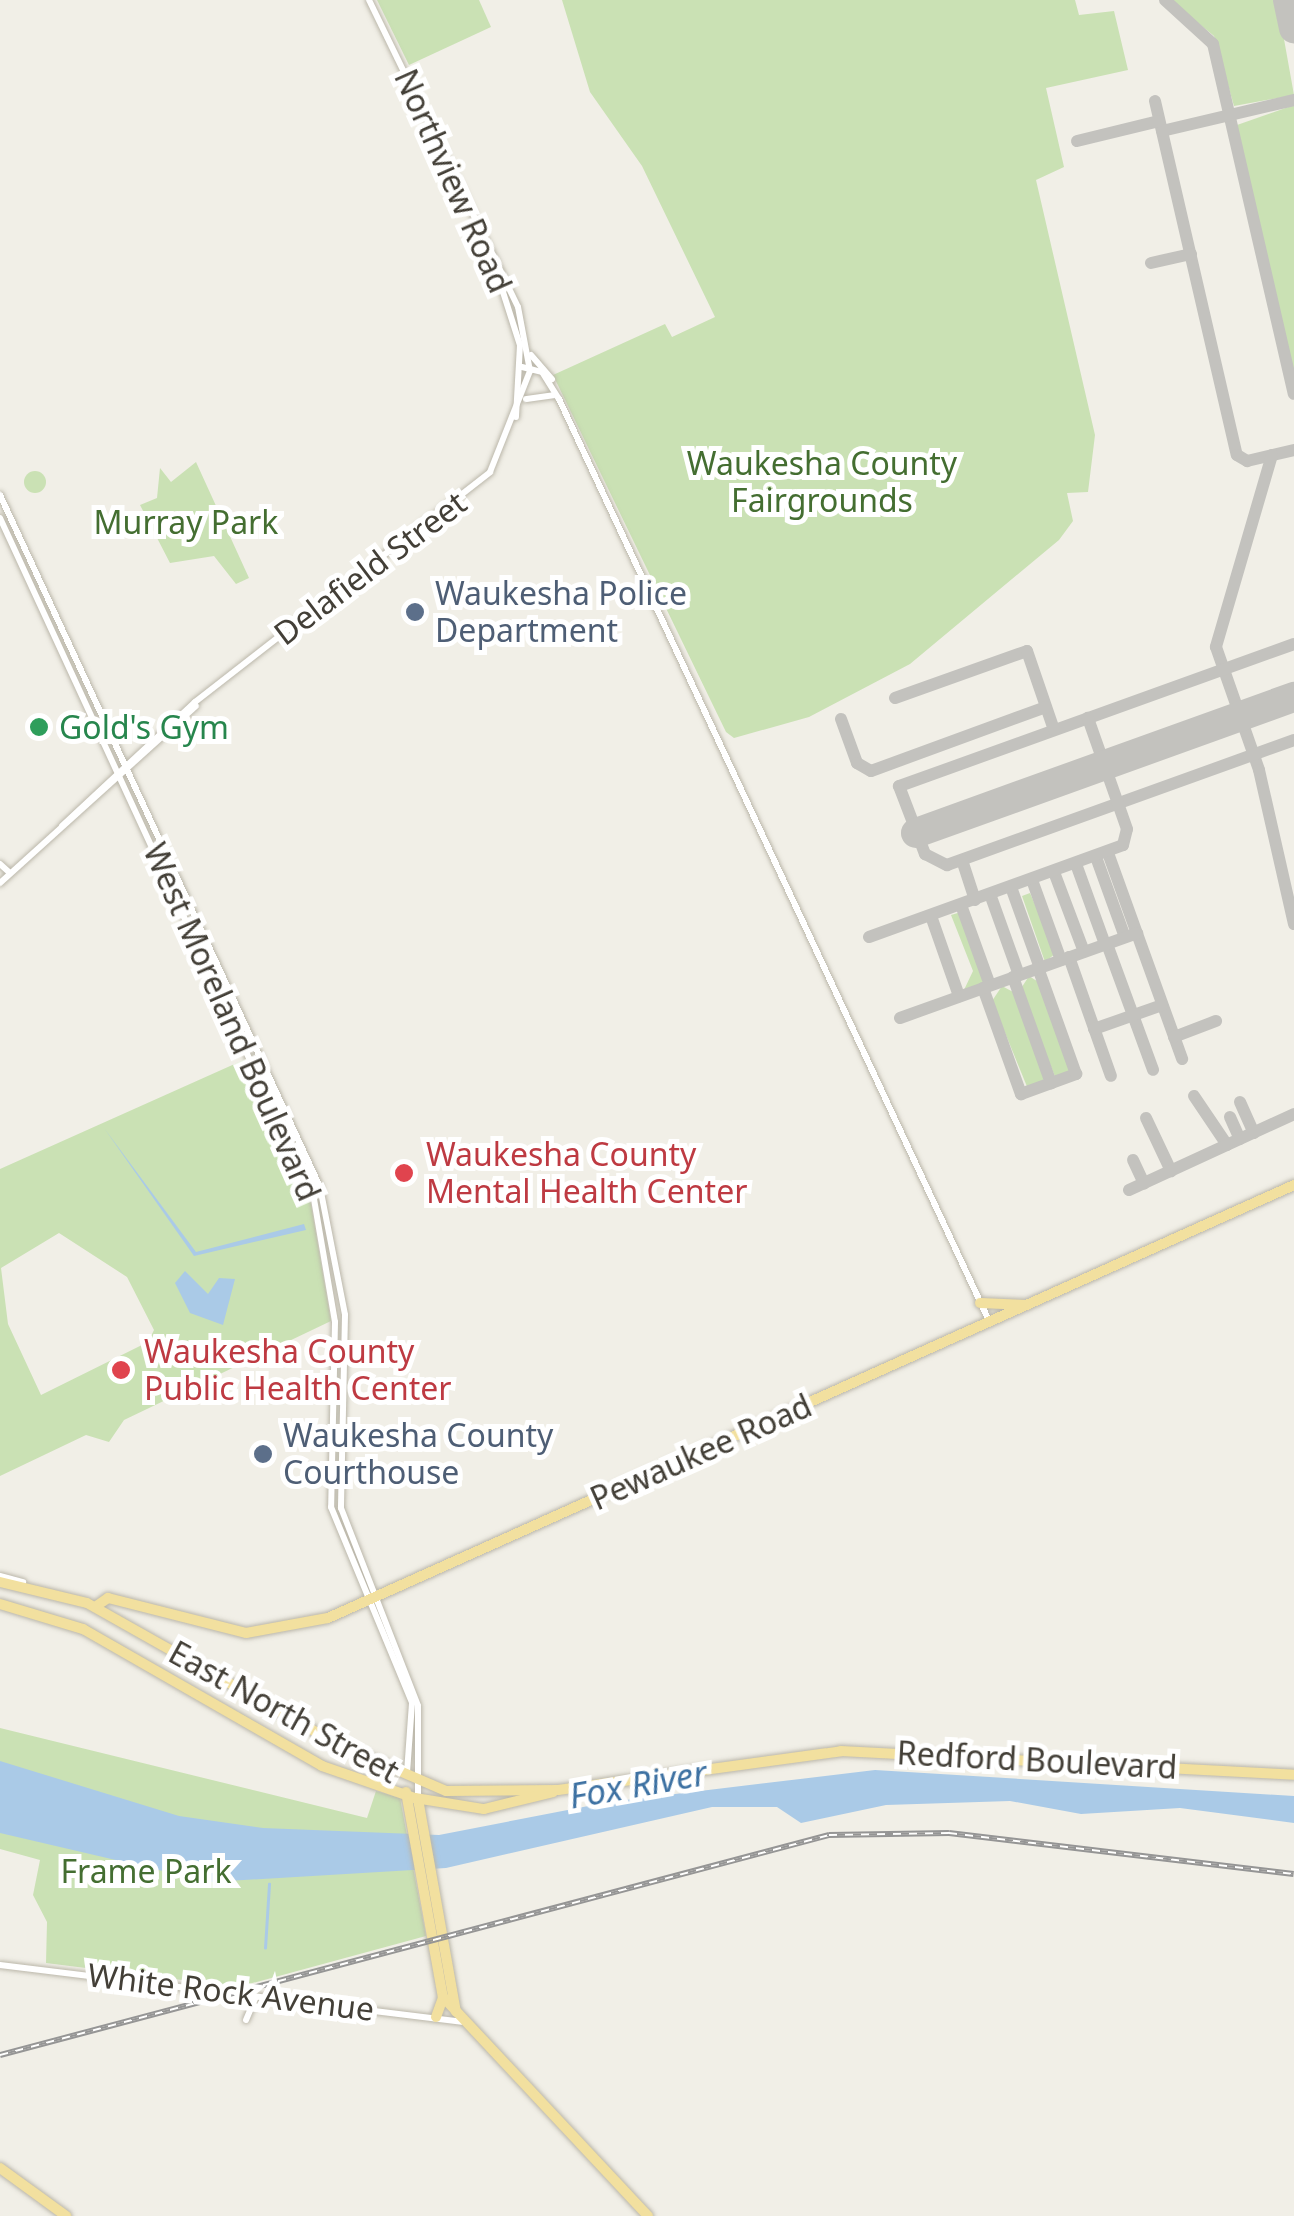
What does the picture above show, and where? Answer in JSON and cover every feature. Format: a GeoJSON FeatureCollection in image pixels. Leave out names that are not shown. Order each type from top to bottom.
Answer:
{"type":"FeatureCollection","features":[{"type":"Feature","properties":{"kind":"main road","name":"Pewaukee Road"},"geometry":{"type":"LineString","coordinates":[[96,1606],[124,1603],[256,1633],[373,1599],[1294,1185]]}},
{"type":"Feature","properties":{"kind":"main road"},"geometry":{"type":"LineString","coordinates":[[980,1303],[1032,1305]]}},
{"type":"Feature","properties":{"kind":"main road","name":"East North Street"},"geometry":{"type":"LineString","coordinates":[[0,1579],[22,1582],[96,1606],[436,1803],[497,1808],[558,1790]]}},
{"type":"Feature","properties":{"kind":"main road"},"geometry":{"type":"LineString","coordinates":[[0,1604],[83,1629],[322,1766],[414,1791],[498,1793]]}},
{"type":"Feature","properties":{"kind":"main road","name":"Redford Boulevard"},"geometry":{"type":"LineString","coordinates":[[780,1756],[886,1752],[1294,1775]]}},
{"type":"Feature","properties":{"kind":"main road","name":"East North Street"},"geometry":{"type":"LineString","coordinates":[[414,1791],[558,1790],[780,1756]]}},
{"type":"Feature","properties":{"kind":"main road","name":"West Moreland Boulevard"},"geometry":{"type":"LineString","coordinates":[[414,1791],[423,1872]]}},
{"type":"Feature","properties":{"kind":"main road"},"geometry":{"type":"LineString","coordinates":[[417,1827],[436,1803]]}},
{"type":"Feature","properties":{"kind":"main road"},"geometry":{"type":"LineString","coordinates":[[423,1872],[431,1892],[443,1997],[436,2017]]}},
{"type":"Feature","properties":{"kind":"main road"},"geometry":{"type":"LineString","coordinates":[[423,1872],[440,1964],[461,2022]]}},
{"type":"Feature","properties":{"kind":"main road"},"geometry":{"type":"LineString","coordinates":[[443,1997],[461,2022],[648,2216]]}},
{"type":"Feature","properties":{"kind":"main road"},"geometry":{"type":"LineString","coordinates":[[0,2168],[66,2216]]}},
{"type":"Feature","properties":{"kind":"street","name":"Northview Road"},"geometry":{"type":"LineString","coordinates":[[369,0],[488,245],[527,367]]}},
{"type":"Feature","properties":{"kind":"street"},"geometry":{"type":"LineString","coordinates":[[488,245],[529,349],[548,372],[990,1324]]}},
{"type":"Feature","properties":{"kind":"street"},"geometry":{"type":"LineString","coordinates":[[527,367],[529,349]]}},
{"type":"Feature","properties":{"kind":"street"},"geometry":{"type":"LineString","coordinates":[[527,367],[548,372]]}},
{"type":"Feature","properties":{"kind":"street"},"geometry":{"type":"LineString","coordinates":[[527,367],[542,372],[559,399]]}},
{"type":"Feature","properties":{"kind":"street","name":"Delafield Street"},"geometry":{"type":"LineString","coordinates":[[101,791],[122,778],[128,767],[204,696],[468,496],[526,399],[527,367]]}},
{"type":"Feature","properties":{"kind":"street","name":"Delafield Street"},"geometry":{"type":"LineString","coordinates":[[515,423],[527,367]]}},
{"type":"Feature","properties":{"kind":"street"},"geometry":{"type":"LineString","coordinates":[[526,399],[541,390],[559,399]]}},
{"type":"Feature","properties":{"kind":"street","name":"West Moreland Boulevard"},"geometry":{"type":"LineString","coordinates":[[0,494],[290,1114],[324,1200],[345,1340],[343,1515],[413,1711],[414,1791]]}},
{"type":"Feature","properties":{"kind":"street","name":"West Moreland Boulevard"},"geometry":{"type":"LineString","coordinates":[[0,518],[280,1118],[315,1203],[335,1340],[333,1518],[353,1570],[373,1599]]}},
{"type":"Feature","properties":{"kind":"street"},"geometry":{"type":"LineString","coordinates":[[12,544],[22,540]]}},
{"type":"Feature","properties":{"kind":"street"},"geometry":{"type":"LineString","coordinates":[[90,711],[100,707]]}},
{"type":"Feature","properties":{"kind":"street"},"geometry":{"type":"LineString","coordinates":[[104,742],[114,737]]}},
{"type":"Feature","properties":{"kind":"street","name":"Delafield Street"},"geometry":{"type":"LineString","coordinates":[[0,883],[101,791],[118,770],[128,767]]}},
{"type":"Feature","properties":{"kind":"street"},"geometry":{"type":"LineString","coordinates":[[138,813],[147,808]]}},
{"type":"Feature","properties":{"kind":"street"},"geometry":{"type":"LineString","coordinates":[[148,836],[158,832]]}},
{"type":"Feature","properties":{"kind":"street"},"geometry":{"type":"LineString","coordinates":[[0,864],[10,873]]}},
{"type":"Feature","properties":{"kind":"street"},"geometry":{"type":"LineString","coordinates":[[172,887],[182,883]]}},
{"type":"Feature","properties":{"kind":"street"},"geometry":{"type":"LineString","coordinates":[[196,937],[205,932]]}},
{"type":"Feature","properties":{"kind":"street"},"geometry":{"type":"LineString","coordinates":[[216,980],[225,976]]}},
{"type":"Feature","properties":{"kind":"street"},"geometry":{"type":"LineString","coordinates":[[280,1118],[290,1114]]}},
{"type":"Feature","properties":{"kind":"street"},"geometry":{"type":"LineString","coordinates":[[315,1203],[324,1200]]}},
{"type":"Feature","properties":{"kind":"street"},"geometry":{"type":"LineString","coordinates":[[335,1340],[345,1340]]}},
{"type":"Feature","properties":{"kind":"street"},"geometry":{"type":"LineString","coordinates":[[333,1518],[343,1515]]}},
{"type":"Feature","properties":{"kind":"street"},"geometry":{"type":"LineString","coordinates":[[353,1570],[363,1566]]}},
{"type":"Feature","properties":{"kind":"street","name":"White Rock Avenue"},"geometry":{"type":"LineString","coordinates":[[0,1965],[461,2022]]}},
{"type":"Feature","properties":{"kind":"street"},"geometry":{"type":"LineString","coordinates":[[246,2020],[246,2004],[260,1996]]}},
{"type":"Feature","properties":{"kind":"green space"},"geometry":{"type":"Polygon","coordinates":[[[377,0],[479,0],[491,27],[409,65],[377,0]]]}},
{"type":"Feature","properties":{"kind":"green space","name":"Waukesha County Fairgrounds"},"geometry":{"type":"Polygon","coordinates":[[[562,0],[1075,0],[1079,15],[1114,11],[1128,70],[1046,88],[1064,167],[1036,180],[1095,435],[1088,492],[1067,493],[1073,521],[1059,540],[910,664],[809,717],[734,738],[726,732],[553,375],[665,324],[672,337],[715,317],[642,166],[590,92],[562,0]]]}},
{"type":"Feature","properties":{"kind":"green space"},"geometry":{"type":"Polygon","coordinates":[[[1170,0],[1277,0],[1294,95],[1234,106],[1214,36],[1170,0]]]}},
{"type":"Feature","properties":{"kind":"green space"},"geometry":{"type":"Polygon","coordinates":[[[1294,105],[1294,376],[1237,125],[1294,105]]]}},
{"type":"Feature","properties":{"kind":"green space","name":"Murray Park"},"geometry":{"type":"Polygon","coordinates":[[[196,462],[249,578],[236,584],[214,556],[170,563],[140,505],[157,498],[160,468],[171,482],[196,462]]]}},
{"type":"Feature","properties":{"kind":"green space"},"geometry":{"type":"Polygon","coordinates":[[[35,471],[43,474],[43,490],[35,493],[27,490],[24,482],[27,474],[35,471]]]}},
{"type":"Feature","properties":{"kind":"green space"},"geometry":{"type":"Polygon","coordinates":[[[1030,893],[1056,953],[1045,962],[1022,896],[1030,893]]]}},
{"type":"Feature","properties":{"kind":"green space"},"geometry":{"type":"Polygon","coordinates":[[[961,912],[986,982],[963,992],[973,971],[951,915],[961,912]]]}},
{"type":"Feature","properties":{"kind":"green space"},"geometry":{"type":"Polygon","coordinates":[[[1029,976],[1040,983],[1072,1069],[1056,1079],[1020,990],[1029,976]]]}},
{"type":"Feature","properties":{"kind":"green space"},"geometry":{"type":"Polygon","coordinates":[[[1002,986],[1015,993],[1046,1078],[1028,1089],[992,1001],[1002,986]]]}},
{"type":"Feature","properties":{"kind":"green space"},"geometry":{"type":"Polygon","coordinates":[[[248,1058],[311,1204],[331,1321],[124,1420],[109,1442],[86,1435],[0,1476],[0,1169],[248,1058]],[[59,1233],[1,1268],[8,1324],[41,1395],[148,1342],[154,1330],[127,1277],[59,1233]]]}},
{"type":"Feature","properties":{"kind":"green space","name":"Frame Park"},"geometry":{"type":"Polygon","coordinates":[[[0,1728],[367,1818],[376,1791],[400,1798],[426,1936],[238,1987],[46,1963],[47,1922],[33,1895],[40,1860],[0,1849],[0,1728]]]}},
{"type":"Feature","properties":{"kind":"water"},"geometry":{"type":"Polygon","coordinates":[[[104,1128],[196,1252],[304,1224],[306,1230],[194,1256],[104,1128]]]}},
{"type":"Feature","properties":{"kind":"water"},"geometry":{"type":"Polygon","coordinates":[[[185,1271],[208,1294],[219,1278],[235,1279],[223,1325],[190,1313],[175,1283],[185,1271]]]}},
{"type":"Feature","properties":{"kind":"water"},"geometry":{"type":"Polygon","coordinates":[[[0,1761],[179,1816],[263,1828],[439,1835],[609,1802],[875,1770],[1294,1796],[1294,1823],[1180,1808],[1081,1814],[1010,1801],[886,1805],[801,1823],[777,1807],[712,1807],[446,1868],[210,1882],[0,1833],[0,1761]]]}},
{"type":"Feature","properties":{"kind":"waterway"},"geometry":{"type":"LineString","coordinates":[[265,1948],[269,1884]]}},
{"type":"Feature","properties":{"kind":"taxiway"},"geometry":{"type":"LineString","coordinates":[[1165,0],[1213,44],[1294,394]]}},
{"type":"Feature","properties":{"kind":"taxiway"},"geometry":{"type":"LineString","coordinates":[[1162,131],[1294,100]]}},
{"type":"Feature","properties":{"kind":"taxiway"},"geometry":{"type":"LineString","coordinates":[[1155,101],[1237,455],[1247,461],[1294,450]]}},
{"type":"Feature","properties":{"kind":"taxiway"},"geometry":{"type":"LineString","coordinates":[[1077,141],[1159,121]]}},
{"type":"Feature","properties":{"kind":"taxiway"},"geometry":{"type":"LineString","coordinates":[[1151,263],[1191,254]]}},
{"type":"Feature","properties":{"kind":"taxiway"},"geometry":{"type":"LineString","coordinates":[[1272,455],[1216,647],[1259,770],[1294,924]]}},
{"type":"Feature","properties":{"kind":"taxiway"},"geometry":{"type":"LineString","coordinates":[[1294,644],[899,786],[925,854],[947,865],[1294,740]]}},
{"type":"Feature","properties":{"kind":"taxiway"},"geometry":{"type":"LineString","coordinates":[[895,698],[1027,651],[1054,730]]}},
{"type":"Feature","properties":{"kind":"taxiway"},"geometry":{"type":"LineString","coordinates":[[841,719],[857,763],[871,771],[1046,707]]}},
{"type":"Feature","properties":{"kind":"taxiway"},"geometry":{"type":"LineString","coordinates":[[869,937],[1123,845],[1127,829],[1088,718]]}},
{"type":"Feature","properties":{"kind":"taxiway"},"geometry":{"type":"LineString","coordinates":[[1108,853],[1182,1059]]}},
{"type":"Feature","properties":{"kind":"taxiway"},"geometry":{"type":"LineString","coordinates":[[1096,857],[1125,937]]}},
{"type":"Feature","properties":{"kind":"taxiway"},"geometry":{"type":"LineString","coordinates":[[962,860],[975,900]]}},
{"type":"Feature","properties":{"kind":"taxiway"},"geometry":{"type":"LineString","coordinates":[[1076,864],[1105,944]]}},
{"type":"Feature","properties":{"kind":"taxiway"},"geometry":{"type":"LineString","coordinates":[[1054,872],[1084,952]]}},
{"type":"Feature","properties":{"kind":"taxiway"},"geometry":{"type":"LineString","coordinates":[[1032,880],[1061,960]]}},
{"type":"Feature","properties":{"kind":"taxiway"},"geometry":{"type":"LineString","coordinates":[[1011,887],[1040,968]]}},
{"type":"Feature","properties":{"kind":"taxiway"},"geometry":{"type":"LineString","coordinates":[[990,894],[1019,975]]}},
{"type":"Feature","properties":{"kind":"taxiway"},"geometry":{"type":"LineString","coordinates":[[961,905],[990,985]]}},
{"type":"Feature","properties":{"kind":"taxiway"},"geometry":{"type":"LineString","coordinates":[[931,916],[959,996]]}},
{"type":"Feature","properties":{"kind":"taxiway"},"geometry":{"type":"LineString","coordinates":[[900,1018],[1137,933]]}},
{"type":"Feature","properties":{"kind":"taxiway"},"geometry":{"type":"LineString","coordinates":[[1107,944],[1153,1070]]}},
{"type":"Feature","properties":{"kind":"taxiway"},"geometry":{"type":"LineString","coordinates":[[1069,957],[1111,1076]]}},
{"type":"Feature","properties":{"kind":"taxiway"},"geometry":{"type":"LineString","coordinates":[[983,988],[1021,1094],[1076,1074],[1038,968]]}},
{"type":"Feature","properties":{"kind":"taxiway"},"geometry":{"type":"LineString","coordinates":[[1013,977],[1051,1083]]}},
{"type":"Feature","properties":{"kind":"taxiway"},"geometry":{"type":"LineString","coordinates":[[1094,1029],[1162,1005]]}},
{"type":"Feature","properties":{"kind":"taxiway"},"geometry":{"type":"LineString","coordinates":[[1174,1037],[1216,1021]]}},
{"type":"Feature","properties":{"kind":"taxiway"},"geometry":{"type":"LineString","coordinates":[[1194,1096],[1227,1145]]}},
{"type":"Feature","properties":{"kind":"taxiway"},"geometry":{"type":"LineString","coordinates":[[1240,1102],[1254,1133]]}},
{"type":"Feature","properties":{"kind":"taxiway"},"geometry":{"type":"LineString","coordinates":[[1129,1190],[1294,1114]]}},
{"type":"Feature","properties":{"kind":"taxiway"},"geometry":{"type":"LineString","coordinates":[[1230,1117],[1240,1139]]}},
{"type":"Feature","properties":{"kind":"taxiway"},"geometry":{"type":"LineString","coordinates":[[1146,1118],[1171,1171]]}},
{"type":"Feature","properties":{"kind":"taxiway"},"geometry":{"type":"LineString","coordinates":[[1133,1160],[1144,1184]]}},
{"type":"Feature","properties":{"kind":"runway"},"geometry":{"type":"LineString","coordinates":[[1288,0],[1294,28]]}},
{"type":"Feature","properties":{"kind":"runway"},"geometry":{"type":"LineString","coordinates":[[916,833],[1294,697]]}},
{"type":"Feature","properties":{"kind":"railway"},"geometry":{"type":"LineString","coordinates":[[0,2055],[829,1835],[949,1833],[1294,1874]]}},
{"type":"Feature","properties":{"kind":"place","name":"Waukesha Police Department"},"geometry":{"type":"Point","coordinates":[415,612]}},
{"type":"Feature","properties":{"kind":"place","name":"Gold's Gym"},"geometry":{"type":"Point","coordinates":[39,727]}},
{"type":"Feature","properties":{"kind":"place","name":"Waukesha County Mental Health Center"},"geometry":{"type":"Point","coordinates":[404,1173]}},
{"type":"Feature","properties":{"kind":"place","name":"Waukesha County Public Health Center"},"geometry":{"type":"Point","coordinates":[121,1370]}},
{"type":"Feature","properties":{"kind":"place","name":"Waukesha County Courthouse"},"geometry":{"type":"Point","coordinates":[263,1454]}},
{"type":"Feature","properties":{"kind":"water label","name":"Fox River"},"geometry":{"type":"Point","coordinates":[638,1784]}}]}
